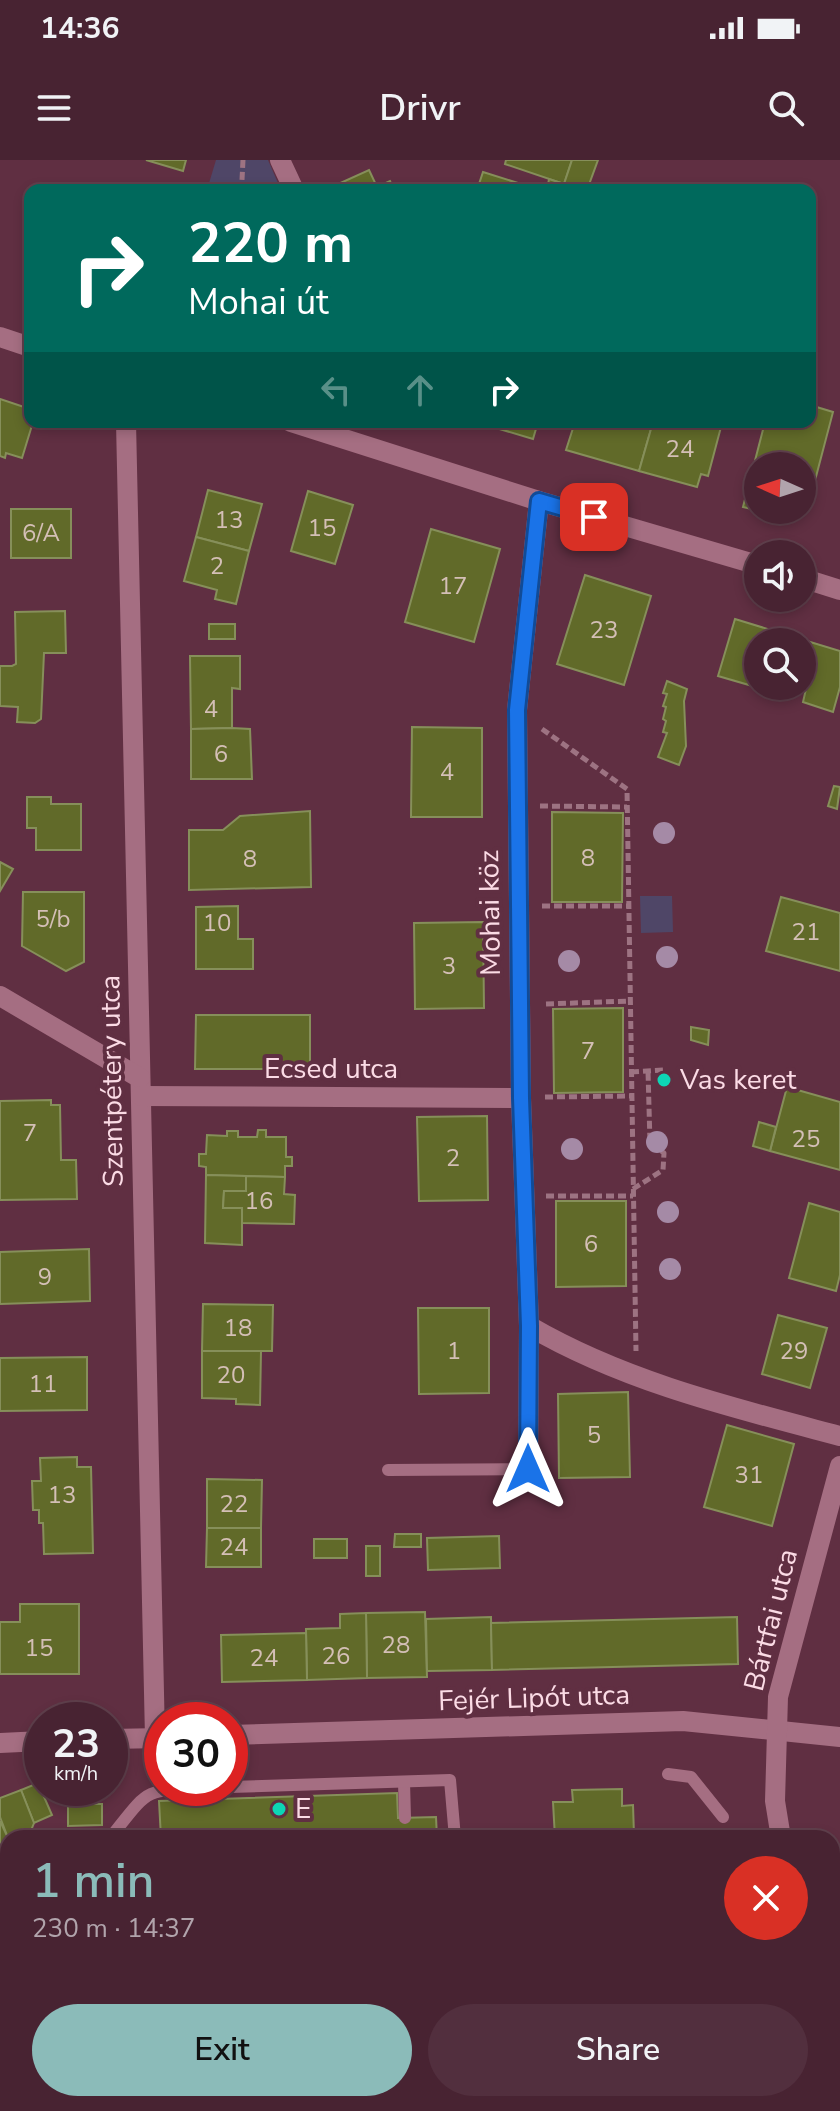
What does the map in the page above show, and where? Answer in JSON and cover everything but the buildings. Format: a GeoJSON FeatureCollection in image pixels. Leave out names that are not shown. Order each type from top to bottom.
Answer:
{"type":"FeatureCollection","features":[{"type":"Feature","properties":{"kind":"street"},"geometry":{"type":"LineString","coordinates":[[280,160],[291,184]]}},
{"type":"Feature","properties":{"kind":"street"},"geometry":{"type":"LineString","coordinates":[[0,337],[24,345]]}},
{"type":"Feature","properties":{"kind":"street","name":"Szentpétery utca"},"geometry":{"type":"LineString","coordinates":[[126,428],[140,1087],[158,1702]]}},
{"type":"Feature","properties":{"kind":"street"},"geometry":{"type":"LineString","coordinates":[[330,428],[539,501],[744,561]]}},
{"type":"Feature","properties":{"kind":"street","name":"Mohai köz"},"geometry":{"type":"LineString","coordinates":[[528,1469],[529,1326],[521,1098],[517,710],[539,501]]}},
{"type":"Feature","properties":{"kind":"street"},"geometry":{"type":"LineString","coordinates":[[816,582],[840,590]]}},
{"type":"Feature","properties":{"kind":"street"},"geometry":{"type":"LineString","coordinates":[[0,996],[140,1087]]}},
{"type":"Feature","properties":{"kind":"street","name":"Ecsed utca"},"geometry":{"type":"LineString","coordinates":[[140,1087],[521,1098]]}},
{"type":"Feature","properties":{"kind":"street"},"geometry":{"type":"LineString","coordinates":[[529,1326],[556,1342],[687,1395],[840,1436]]}},
{"type":"Feature","properties":{"kind":"street","name":"Bártfai utca"},"geometry":{"type":"LineString","coordinates":[[780,1830],[775,1801],[778,1697],[840,1466]]}},
{"type":"Feature","properties":{"kind":"street","name":"Fejér Lipót utca"},"geometry":{"type":"LineString","coordinates":[[248,1734],[683,1721],[840,1737]]}},
{"type":"Feature","properties":{"kind":"street"},"geometry":{"type":"LineString","coordinates":[[0,1743],[24,1742]]}},
{"type":"Feature","properties":{"kind":"lane"},"geometry":{"type":"LineString","coordinates":[[388,1470],[528,1469]]}},
{"type":"Feature","properties":{"kind":"lane"},"geometry":{"type":"LineString","coordinates":[[668,1774],[691,1777],[723,1817]]}},
{"type":"Feature","properties":{"kind":"lane"},"geometry":{"type":"LineString","coordinates":[[248,1786],[450,1780],[454,1830]]}},
{"type":"Feature","properties":{"kind":"lane"},"geometry":{"type":"LineString","coordinates":[[404,1782],[405,1818]]}},
{"type":"Feature","properties":{"kind":"lane"},"geometry":{"type":"LineString","coordinates":[[116,1830],[144,1795]]}},
{"type":"Feature","properties":{"kind":"path"},"geometry":{"type":"LineString","coordinates":[[243,160],[244,184]]}},
{"type":"Feature","properties":{"kind":"path"},"geometry":{"type":"LineString","coordinates":[[541,728],[627,789],[636,1376]]}},
{"type":"Feature","properties":{"kind":"path"},"geometry":{"type":"LineString","coordinates":[[517,806],[627,807]]}},
{"type":"Feature","properties":{"kind":"path"},"geometry":{"type":"LineString","coordinates":[[518,909],[534,906],[629,906]]}},
{"type":"Feature","properties":{"kind":"path"},"geometry":{"type":"LineString","coordinates":[[546,1018],[546,1002],[630,1001]]}},
{"type":"Feature","properties":{"kind":"path"},"geometry":{"type":"LineString","coordinates":[[631,1072],[663,1070]]}},
{"type":"Feature","properties":{"kind":"path"},"geometry":{"type":"LineString","coordinates":[[523,1196],[633,1193],[663,1170],[664,1153],[650,1143],[648,1071]]}},
{"type":"Feature","properties":{"kind":"path"},"geometry":{"type":"LineString","coordinates":[[546,1082],[546,1097]]}},
{"type":"Feature","properties":{"kind":"path"},"geometry":{"type":"LineString","coordinates":[[521,1098],[632,1096]]}},
{"type":"Feature","properties":{"kind":"shaded area"},"geometry":{"type":"Polygon","coordinates":[[[216,160],[268,160],[278,184],[209,184],[216,160]]]}},
{"type":"Feature","properties":{"kind":"shaded area"},"geometry":{"type":"Polygon","coordinates":[[[640,896],[672,896],[673,932],[641,933],[640,896]]]}},
{"type":"Feature","properties":{"kind":"place","name":"Vas keret"},"geometry":{"type":"Point","coordinates":[664,1080]}},
{"type":"Feature","properties":{"kind":"place","name":"E"},"geometry":{"type":"Point","coordinates":[279,1809]}},
{"type":"Feature","properties":{"kind":"route"},"geometry":{"type":"LineString","coordinates":[[528,1469],[529,1326],[521,1098],[517,710],[539,501],[594,517]]}}]}
